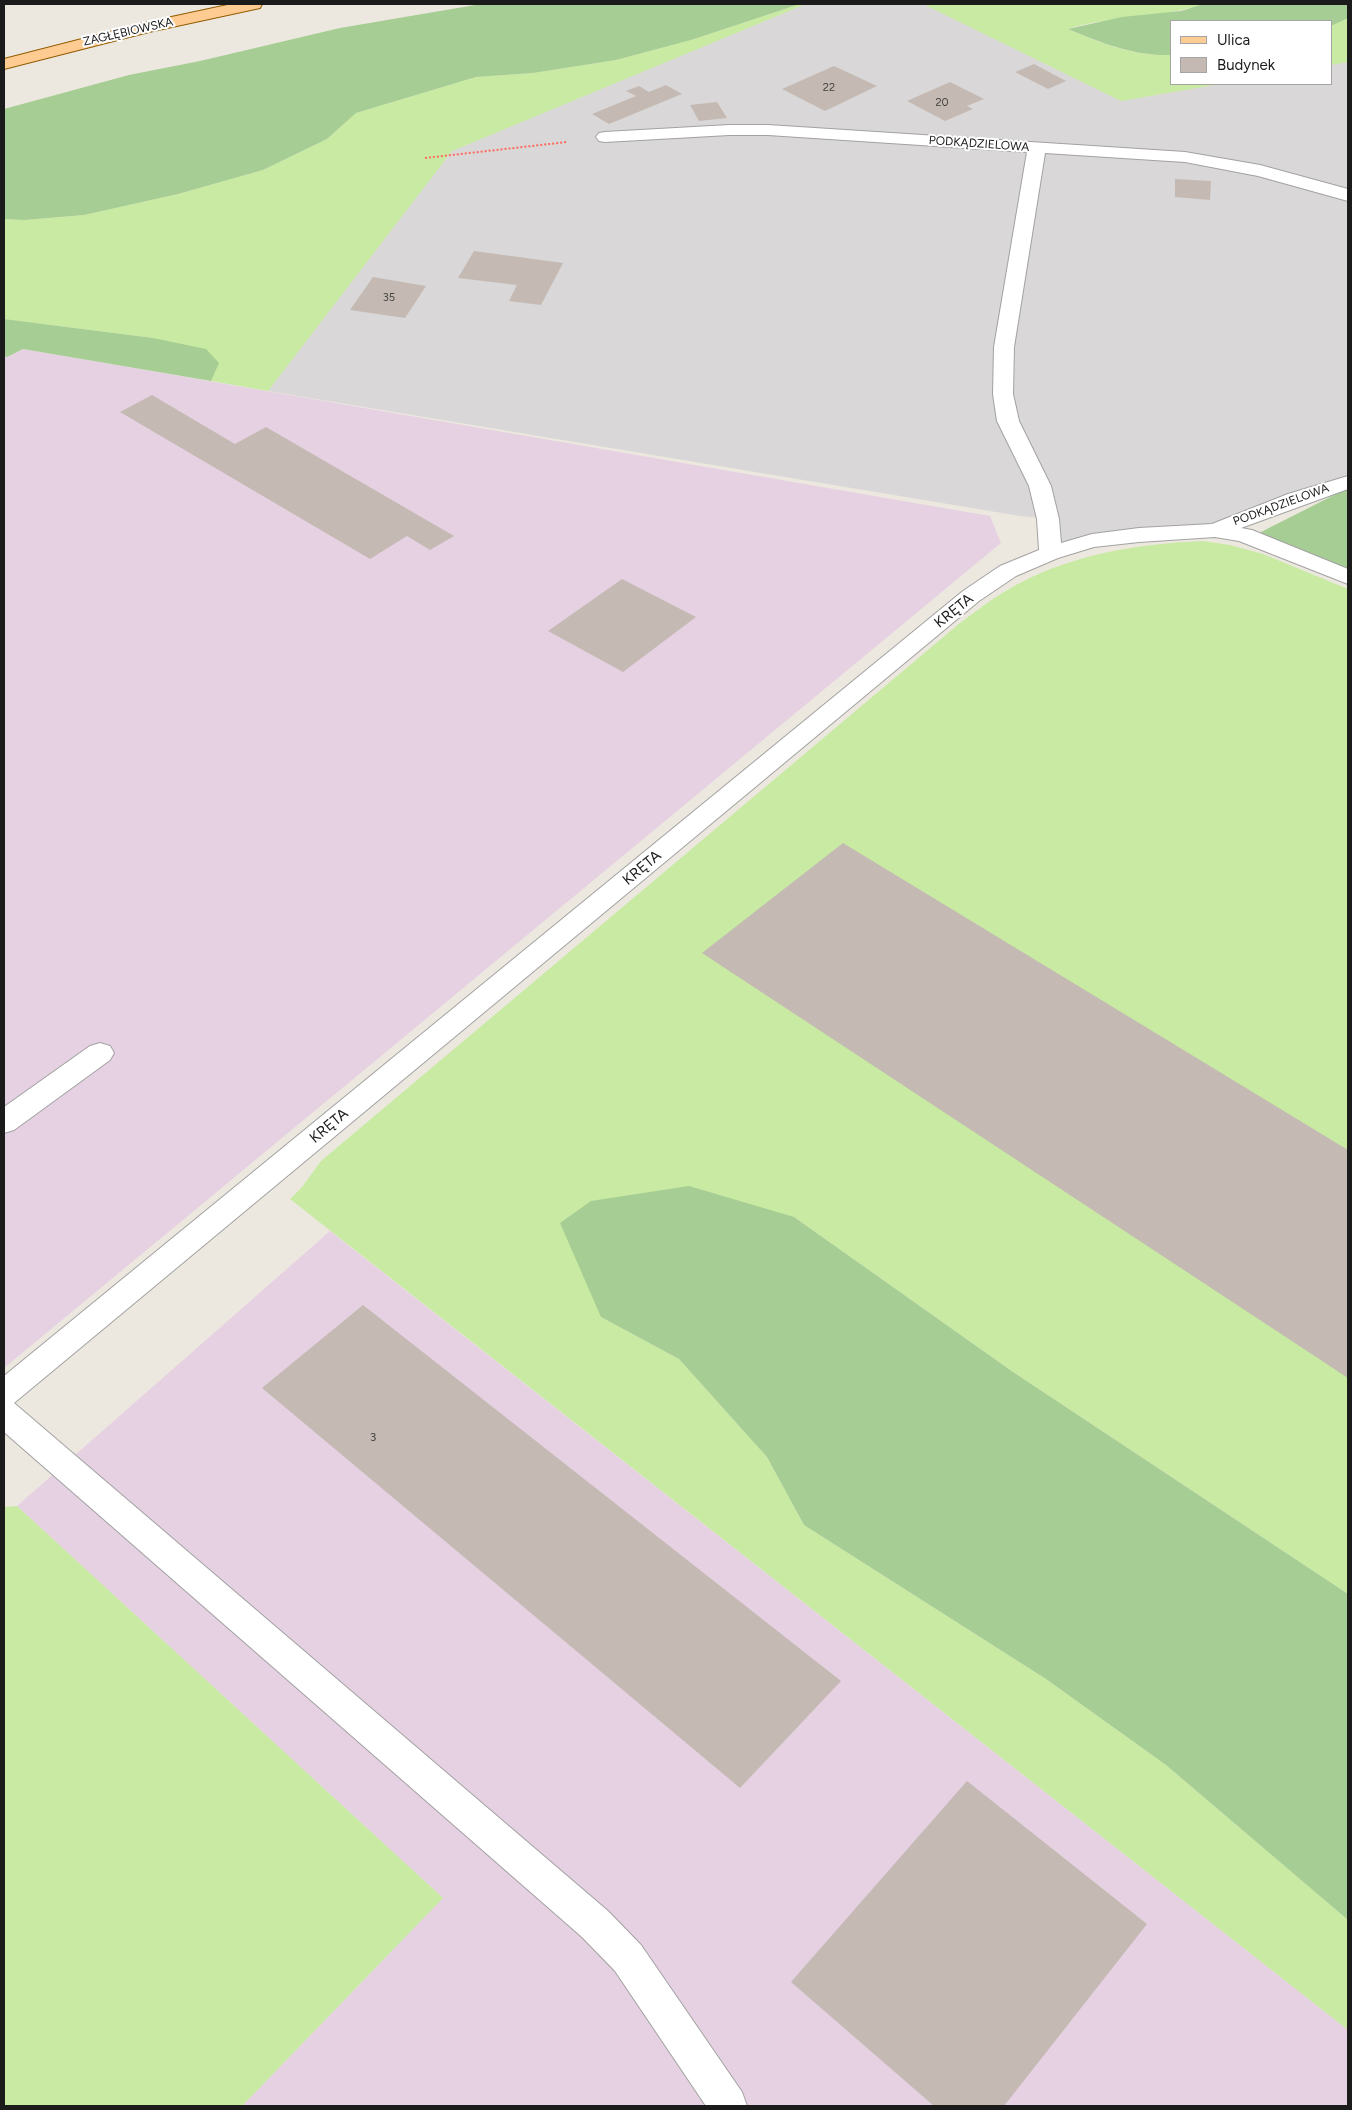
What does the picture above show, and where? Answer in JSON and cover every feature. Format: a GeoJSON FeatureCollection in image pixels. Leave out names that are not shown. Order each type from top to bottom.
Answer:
{"type":"FeatureCollection","features":[{"type":"Feature","properties":{"kind":"main road","name":"ZAGŁĘBIOWSKA"},"geometry":{"type":"LineString","coordinates":[[4,64],[139,29],[254,4]]}},
{"type":"Feature","properties":{"kind":"street","name":"PODKĄDZIELOWA"},"geometry":{"type":"LineString","coordinates":[[605,137],[729,130],[768,130],[1185,157],[1260,170],[1348,195]]}},
{"type":"Feature","properties":{"kind":"street"},"geometry":{"type":"LineString","coordinates":[[1037,148],[1004,347],[1004,394],[1008,421],[1040,486],[1048,519],[1050,553]]}},
{"type":"Feature","properties":{"kind":"street","name":"PODKĄDZIELOWA"},"geometry":{"type":"LineString","coordinates":[[1215,530],[1296,499],[1348,482]]}},
{"type":"Feature","properties":{"kind":"street","name":"KRĘTA"},"geometry":{"type":"LineString","coordinates":[[4,1394],[971,596],[1008,571],[1050,553],[1092,541],[1139,535],[1215,530],[1244,535],[1348,577]]}},
{"type":"Feature","properties":{"kind":"street"},"geometry":{"type":"LineString","coordinates":[[4,1122],[100,1053]]}},
{"type":"Feature","properties":{"kind":"street"},"geometry":{"type":"LineString","coordinates":[[4,1413],[596,1924],[628,1958],[728,2106]]}},
{"type":"Feature","properties":{"kind":"path"},"geometry":{"type":"LineString","coordinates":[[425,158],[605,137]]}},
{"type":"Feature","properties":{"kind":"shaded area"},"geometry":{"type":"Polygon","coordinates":[[[806,4],[923,4],[1121,101],[1214,85],[1332,85],[1332,65],[1348,62],[1348,482],[1296,499],[1215,530],[1050,553],[1048,519],[1020,516],[268,391],[452,151],[806,4]]]}},
{"type":"Feature","properties":{"kind":"shaded area"},"geometry":{"type":"Polygon","coordinates":[[[23,349],[990,516],[1001,543],[4,1368],[4,356],[7,357],[23,349]]]}},
{"type":"Feature","properties":{"kind":"shaded area"},"geometry":{"type":"Polygon","coordinates":[[[330,1231],[1348,2030],[1348,2106],[242,2106],[443,1898],[17,1506],[330,1231]]]}},
{"type":"Feature","properties":{"kind":"green space"},"geometry":{"type":"Polygon","coordinates":[[[481,4],[800,4],[691,40],[616,60],[533,73],[476,77],[356,113],[327,139],[263,170],[178,194],[84,215],[24,220],[4,219],[4,109],[129,75],[200,61],[340,28],[481,4]]]}},
{"type":"Feature","properties":{"kind":"green space"},"geometry":{"type":"Polygon","coordinates":[[[800,4],[806,4],[452,151],[268,391],[211,381],[218,363],[153,338],[4,319],[4,219],[24,220],[84,215],[178,194],[263,170],[327,139],[356,113],[476,77],[533,73],[616,60],[691,40],[800,4]]]}},
{"type":"Feature","properties":{"kind":"green space"},"geometry":{"type":"Polygon","coordinates":[[[923,4],[1203,4],[1187,9],[1102,21],[1068,29],[1118,48],[1157,55],[1170,55],[1170,85],[1214,85],[1121,101],[923,4]]]}},
{"type":"Feature","properties":{"kind":"green space"},"geometry":{"type":"Polygon","coordinates":[[[1203,4],[1348,4],[1348,18],[1332,26],[1332,20],[1170,20],[1170,55],[1131,51],[1106,44],[1068,29],[1122,17],[1181,11],[1203,4]]]}},
{"type":"Feature","properties":{"kind":"green space"},"geometry":{"type":"Polygon","coordinates":[[[1348,18],[1348,62],[1332,65],[1332,26],[1348,18]]]}},
{"type":"Feature","properties":{"kind":"green space"},"geometry":{"type":"Polygon","coordinates":[[[4,319],[153,338],[206,349],[219,363],[211,381],[23,349],[7,357],[4,356],[4,319]]]}},
{"type":"Feature","properties":{"kind":"green space"},"geometry":{"type":"Polygon","coordinates":[[[1348,488],[1348,569],[1259,533],[1348,488]]]}},
{"type":"Feature","properties":{"kind":"green space"},"geometry":{"type":"Polygon","coordinates":[[[1203,541],[1230,545],[1263,554],[1348,589],[1348,1594],[1013,1372],[794,1217],[601,1317],[679,1359],[767,1457],[804,1525],[1046,1679],[1166,1765],[1348,1920],[1348,2030],[290,1199],[302,1187],[321,1161],[960,623],[982,607],[1027,579],[1076,560],[1151,545],[1203,541]]]}},
{"type":"Feature","properties":{"kind":"green space"},"geometry":{"type":"Polygon","coordinates":[[[689,1186],[794,1217],[1013,1372],[1348,1594],[1348,1920],[1166,1765],[1046,1679],[804,1525],[767,1457],[679,1359],[601,1317],[560,1223],[591,1201],[689,1186]]]}},
{"type":"Feature","properties":{"kind":"green space"},"geometry":{"type":"Polygon","coordinates":[[[17,1506],[443,1898],[242,2106],[4,2106],[4,1507],[17,1506]]]}},
{"type":"Feature","properties":{"kind":"building"},"geometry":{"type":"Polygon","coordinates":[[[1034,64],[1066,81],[1048,89],[1015,72],[1034,64]]]}},
{"type":"Feature","properties":{"kind":"building"},"geometry":{"type":"Polygon","coordinates":[[[834,66],[877,86],[825,111],[782,89],[834,66]]]}},
{"type":"Feature","properties":{"kind":"building"},"geometry":{"type":"Polygon","coordinates":[[[950,82],[984,99],[967,106],[973,109],[945,121],[907,101],[950,82]]]}},
{"type":"Feature","properties":{"kind":"building"},"geometry":{"type":"Polygon","coordinates":[[[666,85],[682,94],[609,124],[592,114],[636,96],[626,91],[639,86],[649,92],[666,85]]]}},
{"type":"Feature","properties":{"kind":"building"},"geometry":{"type":"Polygon","coordinates":[[[717,102],[727,118],[699,121],[690,105],[717,102]]]}},
{"type":"Feature","properties":{"kind":"building"},"geometry":{"type":"Polygon","coordinates":[[[1175,179],[1211,181],[1210,200],[1175,197],[1175,179]]]}},
{"type":"Feature","properties":{"kind":"building"},"geometry":{"type":"Polygon","coordinates":[[[474,251],[563,263],[541,305],[509,301],[517,285],[458,278],[474,251]]]}},
{"type":"Feature","properties":{"kind":"building"},"geometry":{"type":"Polygon","coordinates":[[[373,277],[426,286],[405,318],[350,310],[373,277]]]}},
{"type":"Feature","properties":{"kind":"building"},"geometry":{"type":"Polygon","coordinates":[[[152,395],[235,444],[266,427],[454,536],[430,550],[407,536],[370,559],[120,412],[152,395]]]}},
{"type":"Feature","properties":{"kind":"building"},"geometry":{"type":"Polygon","coordinates":[[[622,579],[696,617],[623,672],[548,631],[622,579]]]}},
{"type":"Feature","properties":{"kind":"building"},"geometry":{"type":"Polygon","coordinates":[[[843,843],[1348,1150],[1348,1378],[702,953],[843,843]]]}},
{"type":"Feature","properties":{"kind":"building"},"geometry":{"type":"Polygon","coordinates":[[[363,1305],[841,1681],[740,1788],[262,1388],[363,1305]]]}},
{"type":"Feature","properties":{"kind":"building"},"geometry":{"type":"Polygon","coordinates":[[[967,1781],[1147,1924],[1004,2106],[934,2106],[791,1982],[967,1781]]]}}]}
